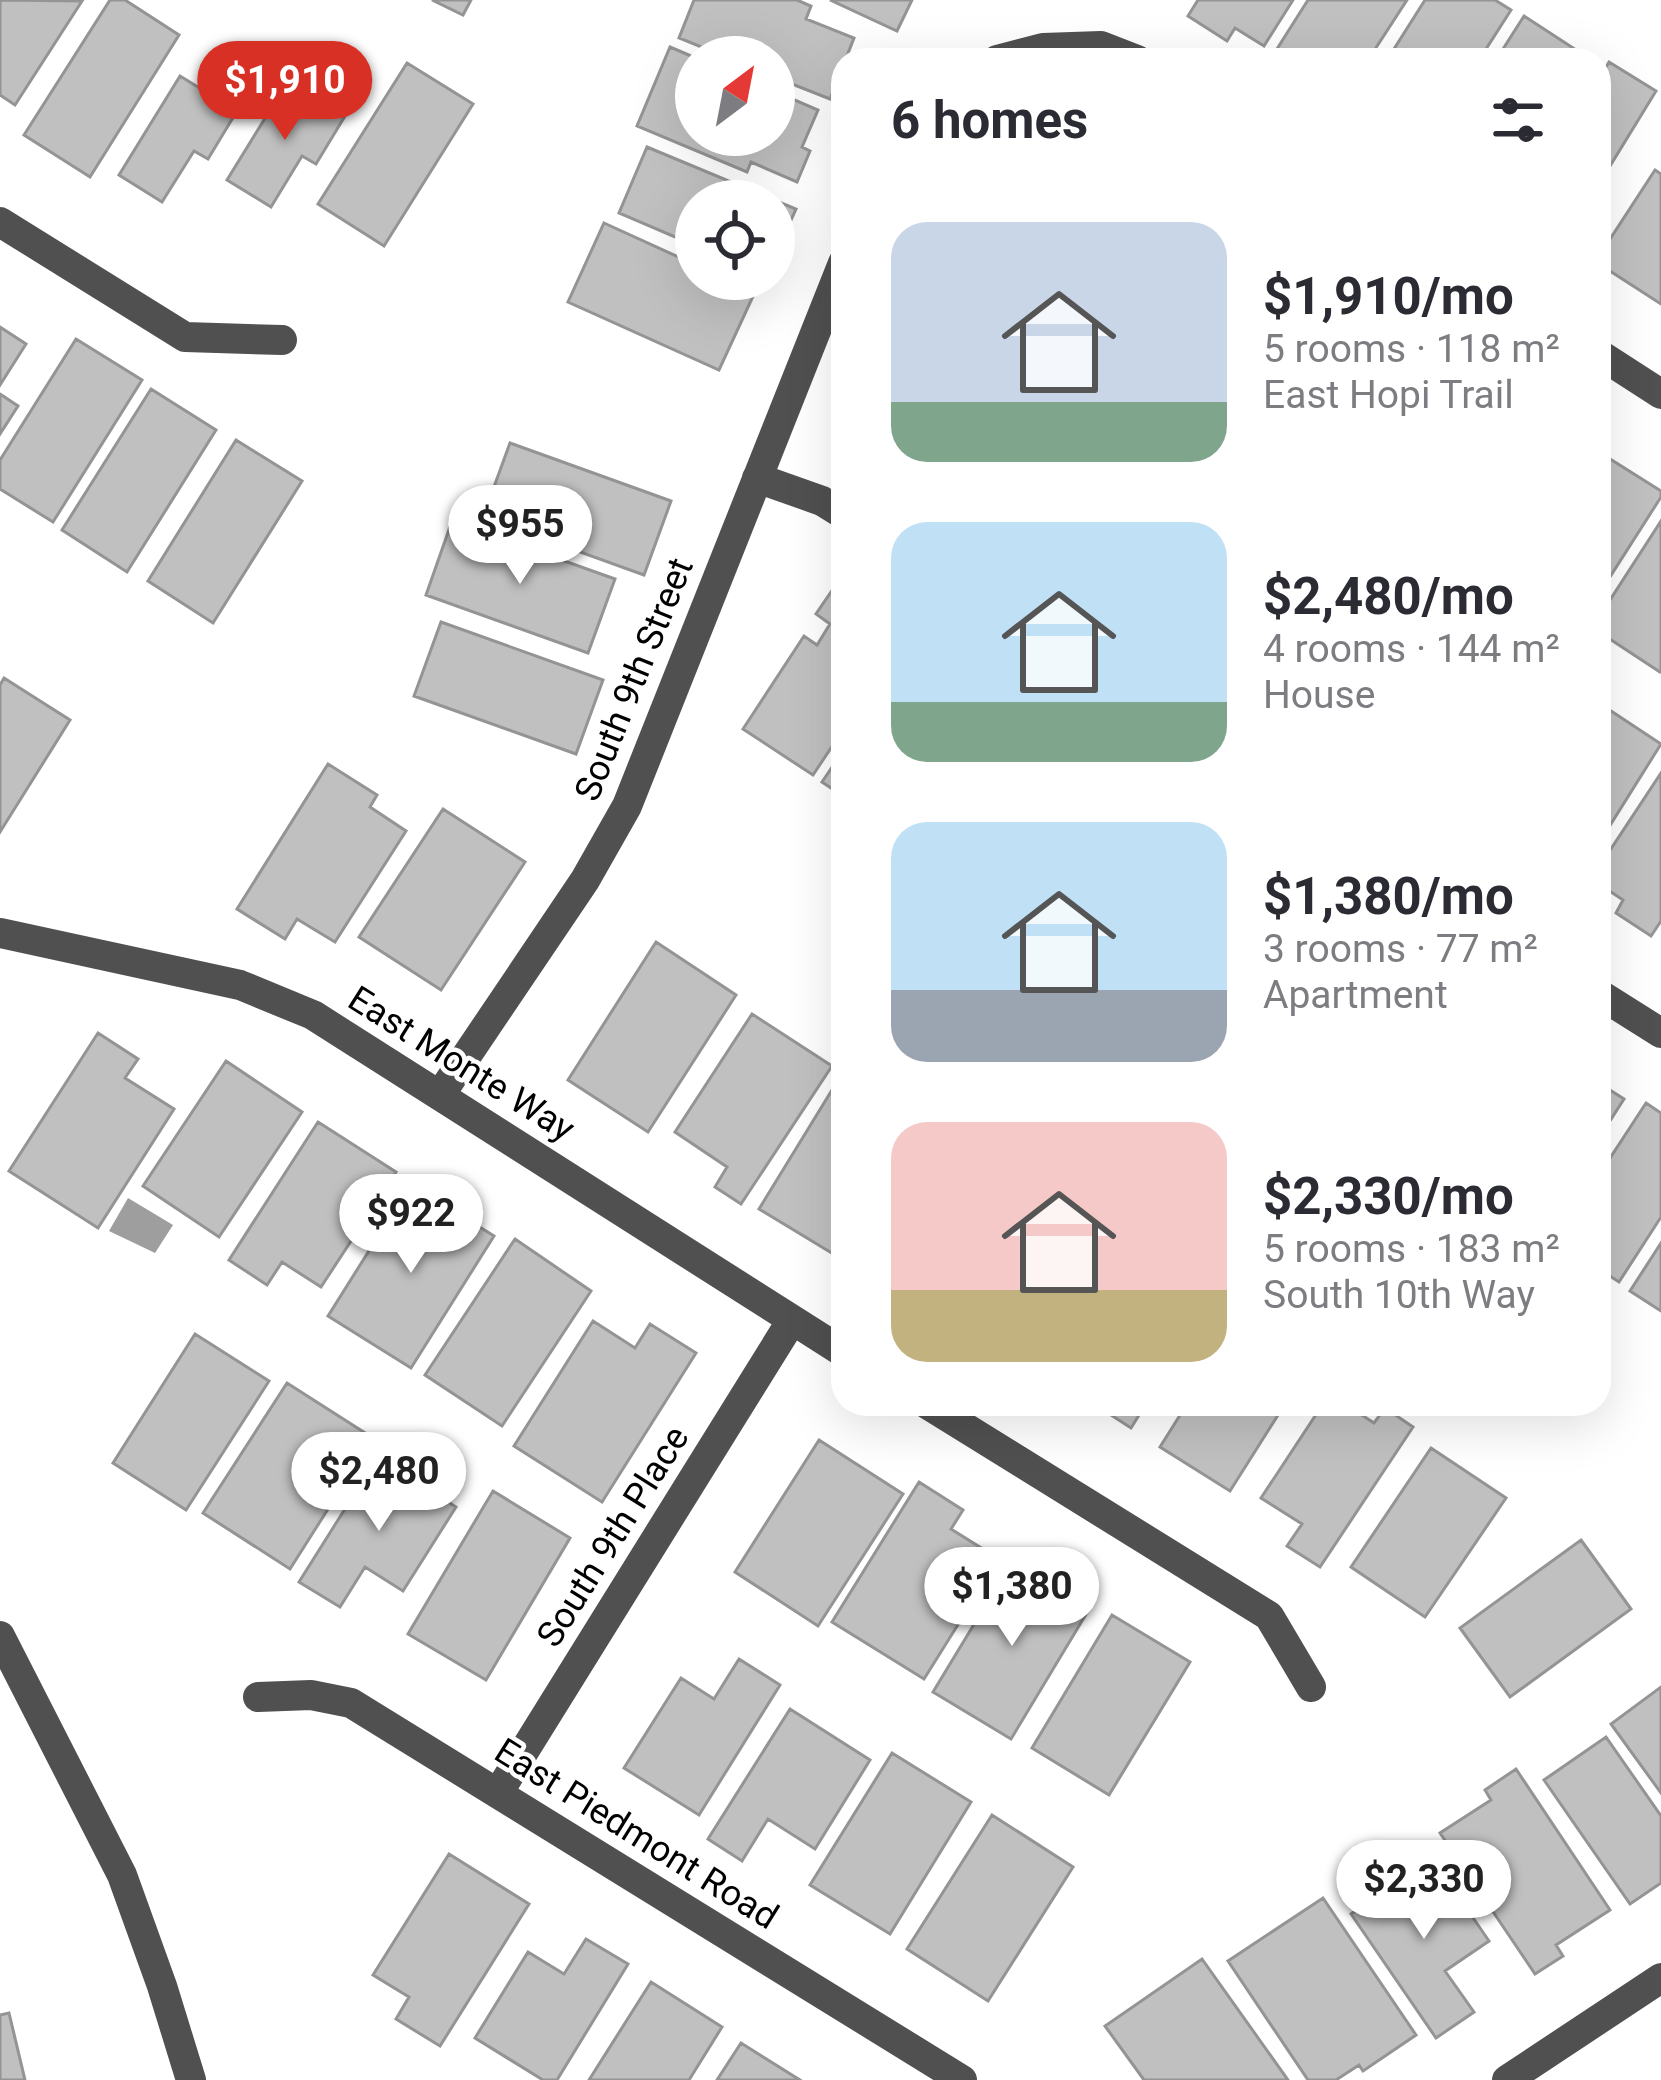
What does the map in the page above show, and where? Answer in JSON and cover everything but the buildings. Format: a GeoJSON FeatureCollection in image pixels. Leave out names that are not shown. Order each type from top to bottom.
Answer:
{"type":"FeatureCollection","features":[{"type":"Feature","properties":{"kind":"street"},"geometry":{"type":"LineString","coordinates":[[1043,48],[1106,48]]}},
{"type":"Feature","properties":{"kind":"street"},"geometry":{"type":"LineString","coordinates":[[0,222],[185,337],[282,340]]}},
{"type":"Feature","properties":{"kind":"street","name":"South 9th Street"},"geometry":{"type":"LineString","coordinates":[[440,1095],[585,880],[627,806],[831,293]]}},
{"type":"Feature","properties":{"kind":"street"},"geometry":{"type":"LineString","coordinates":[[1611,362],[1661,394]]}},
{"type":"Feature","properties":{"kind":"street"},"geometry":{"type":"LineString","coordinates":[[757,478],[831,507]]}},
{"type":"Feature","properties":{"kind":"street","name":"East Monte Way"},"geometry":{"type":"LineString","coordinates":[[0,933],[239,985],[313,1015],[831,1344]]}},
{"type":"Feature","properties":{"kind":"street"},"geometry":{"type":"LineString","coordinates":[[1611,1002],[1661,1033]]}},
{"type":"Feature","properties":{"kind":"street","name":"South 9th Place"},"geometry":{"type":"LineString","coordinates":[[498,1793],[792,1320]]}},
{"type":"Feature","properties":{"kind":"street"},"geometry":{"type":"LineString","coordinates":[[946,1416],[1269,1616],[1311,1687]]}},
{"type":"Feature","properties":{"kind":"street"},"geometry":{"type":"LineString","coordinates":[[0,1636],[122,1875],[191,2080]]}},
{"type":"Feature","properties":{"kind":"street","name":"East Piedmont Road"},"geometry":{"type":"LineString","coordinates":[[258,1697],[311,1695],[351,1703],[962,2080]]}},
{"type":"Feature","properties":{"kind":"street"},"geometry":{"type":"LineString","coordinates":[[1507,2080],[1661,1978]]}},
{"type":"Feature","properties":{"kind":"shaded area"},"geometry":{"type":"Polygon","coordinates":[[[128,1198],[173,1225],[155,1253],[109,1231],[128,1198]]]}}]}
